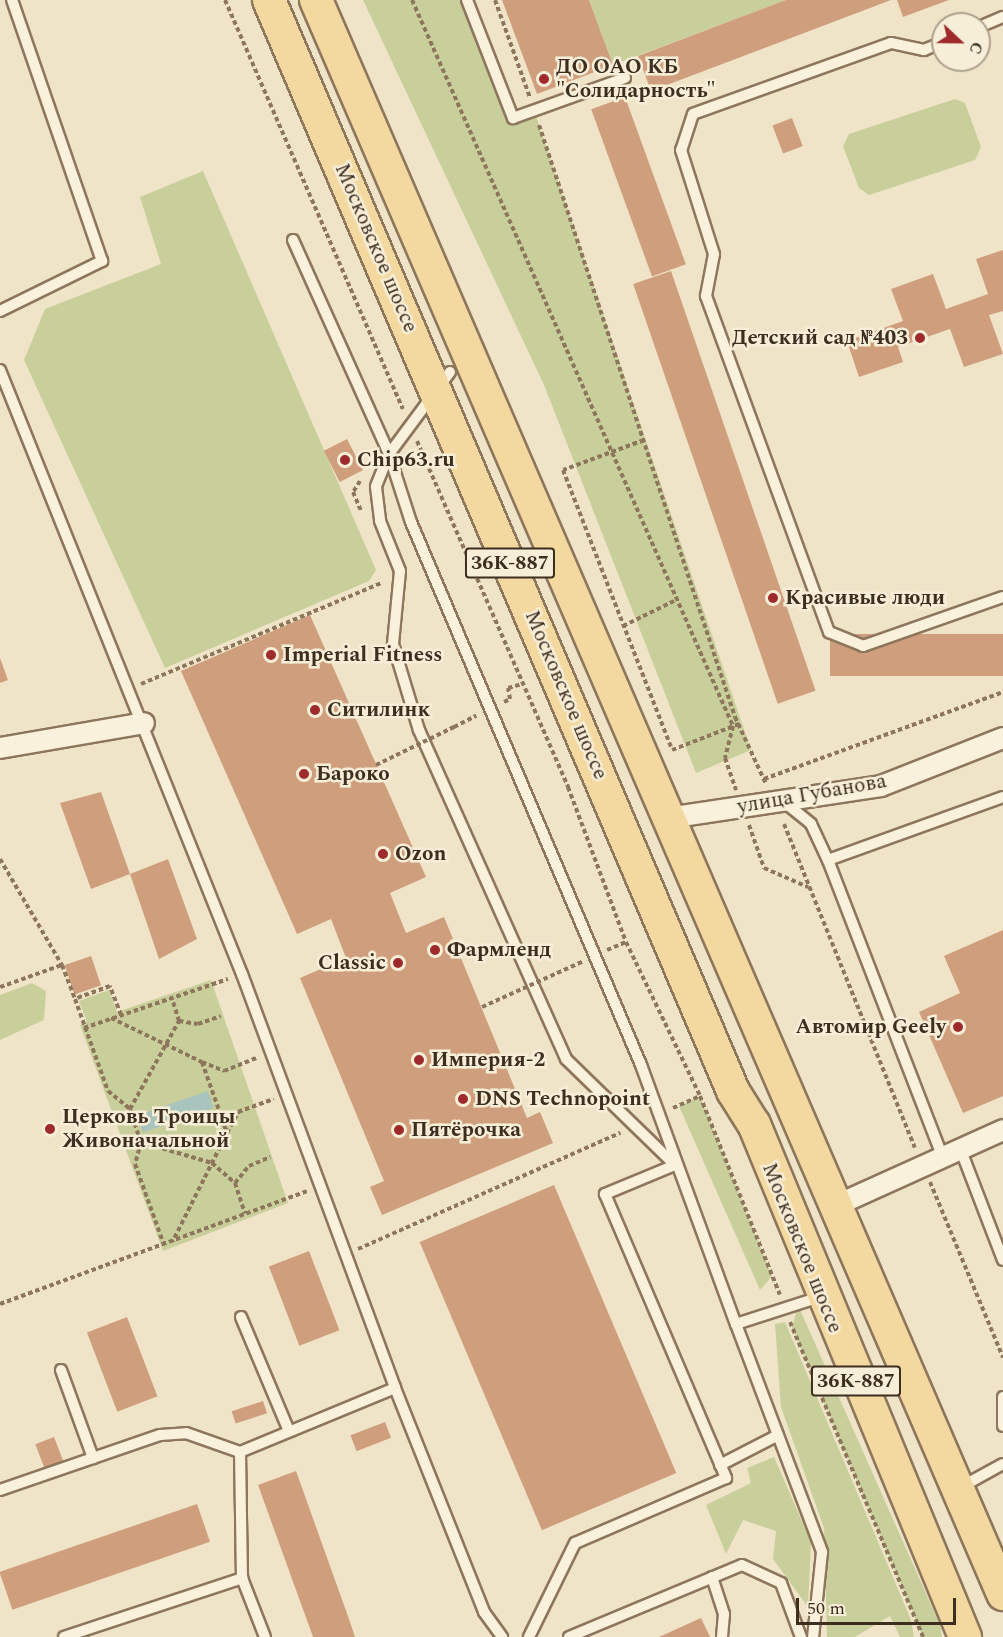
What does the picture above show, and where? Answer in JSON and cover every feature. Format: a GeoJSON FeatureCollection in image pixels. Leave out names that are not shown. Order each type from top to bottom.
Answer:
{"type":"FeatureCollection","features":[{"type":"Feature","properties":{"kind":"main road","name":"Московское шоссе"},"geometry":{"type":"LineString","coordinates":[[269,0],[444,381],[659,820],[756,1081],[754,1124]]}},
{"type":"Feature","properties":{"kind":"main road","name":"Московское шоссе"},"geometry":{"type":"LineString","coordinates":[[291,0],[733,1091],[754,1124],[820,1297],[965,1637]]}},
{"type":"Feature","properties":{"kind":"main road","name":"Московское шоссе"},"geometry":{"type":"LineString","coordinates":[[316,0],[659,820],[788,1105],[837,1205],[1003,1594]]}},
{"type":"Feature","properties":{"kind":"main road","name":"Московское шоссе"},"geometry":{"type":"LineString","coordinates":[[756,1081],[788,1105]]}},
{"type":"Feature","properties":{"kind":"street"},"geometry":{"type":"LineString","coordinates":[[0,748],[144,723]]}},
{"type":"Feature","properties":{"kind":"street","name":"улица Губанова"},"geometry":{"type":"LineString","coordinates":[[659,820],[881,786],[1003,738]]}},
{"type":"Feature","properties":{"kind":"street"},"geometry":{"type":"LineString","coordinates":[[837,1205],[922,1164],[1003,1130]]}},
{"type":"Feature","properties":{"kind":"lane"},"geometry":{"type":"LineString","coordinates":[[0,310],[102,261],[12,0]]}},
{"type":"Feature","properties":{"kind":"lane"},"geometry":{"type":"LineString","coordinates":[[467,0],[513,118],[625,78]]}},
{"type":"Feature","properties":{"kind":"lane"},"geometry":{"type":"LineString","coordinates":[[931,47],[924,50],[891,43],[693,114],[681,150],[714,254],[706,296],[829,632],[863,646],[1003,597]]}},
{"type":"Feature","properties":{"kind":"lane"},"geometry":{"type":"LineString","coordinates":[[293,240],[387,449],[411,522],[658,1115],[822,1552],[813,1637]]}},
{"type":"Feature","properties":{"kind":"lane"},"geometry":{"type":"LineString","coordinates":[[0,369],[130,688],[242,974],[316,1187],[395,1388],[484,1612],[502,1637]]}},
{"type":"Feature","properties":{"kind":"lane"},"geometry":{"type":"LineString","coordinates":[[444,381],[411,427],[387,449],[376,487],[380,521],[400,571],[393,644],[419,730],[566,1059],[632,1127],[675,1165]]}},
{"type":"Feature","properties":{"kind":"lane"},"geometry":{"type":"LineString","coordinates":[[828,860],[1003,797]]}},
{"type":"Feature","properties":{"kind":"lane"},"geometry":{"type":"LineString","coordinates":[[778,801],[810,824],[828,860],[942,1156]]}},
{"type":"Feature","properties":{"kind":"lane"},"geometry":{"type":"LineString","coordinates":[[960,1148],[1003,1260]]}},
{"type":"Feature","properties":{"kind":"lane"},"geometry":{"type":"LineString","coordinates":[[529,1637],[575,1543],[726,1478],[605,1194],[675,1165]]}},
{"type":"Feature","properties":{"kind":"lane"},"geometry":{"type":"LineString","coordinates":[[736,1324],[820,1297]]}},
{"type":"Feature","properties":{"kind":"lane"},"geometry":{"type":"LineString","coordinates":[[241,1317],[289,1431]]}},
{"type":"Feature","properties":{"kind":"lane"},"geometry":{"type":"LineString","coordinates":[[61,1370],[93,1458]]}},
{"type":"Feature","properties":{"kind":"lane"},"geometry":{"type":"LineString","coordinates":[[0,1490],[160,1435],[186,1433],[240,1452],[395,1388]]}},
{"type":"Feature","properties":{"kind":"lane"},"geometry":{"type":"LineString","coordinates":[[1003,1397],[1003,1426]]}},
{"type":"Feature","properties":{"kind":"lane"},"geometry":{"type":"LineString","coordinates":[[720,1465],[778,1435]]}},
{"type":"Feature","properties":{"kind":"lane"},"geometry":{"type":"LineString","coordinates":[[240,1452],[242,1578],[265,1637]]}},
{"type":"Feature","properties":{"kind":"lane"},"geometry":{"type":"LineString","coordinates":[[958,1489],[1003,1464]]}},
{"type":"Feature","properties":{"kind":"lane"},"geometry":{"type":"LineString","coordinates":[[569,1637],[742,1565],[781,1582],[801,1637]]}},
{"type":"Feature","properties":{"kind":"lane"},"geometry":{"type":"LineString","coordinates":[[712,1577],[724,1614],[722,1637]]}},
{"type":"Feature","properties":{"kind":"lane"},"geometry":{"type":"LineString","coordinates":[[64,1637],[242,1578]]}},
{"type":"Feature","properties":{"kind":"lane"},"geometry":{"type":"LineString","coordinates":[[588,1629],[597,1637]]}},
{"type":"Feature","properties":{"kind":"path"},"geometry":{"type":"LineString","coordinates":[[225,0],[568,787],[626,942],[700,1096],[785,1309],[923,1637]]}},
{"type":"Feature","properties":{"kind":"path"},"geometry":{"type":"LineString","coordinates":[[412,0],[608,453],[733,726],[725,758],[765,868],[808,887]]}},
{"type":"Feature","properties":{"kind":"path"},"geometry":{"type":"LineString","coordinates":[[495,0],[739,724],[764,779],[778,801],[808,887],[1003,1357]]}},
{"type":"Feature","properties":{"kind":"path"},"geometry":{"type":"LineString","coordinates":[[366,521],[353,492],[387,449],[404,411]]}},
{"type":"Feature","properties":{"kind":"path"},"geometry":{"type":"LineString","coordinates":[[644,440],[562,470],[672,750],[739,724]]}},
{"type":"Feature","properties":{"kind":"path"},"geometry":{"type":"LineString","coordinates":[[130,688],[379,588],[383,579]]}},
{"type":"Feature","properties":{"kind":"path"},"geometry":{"type":"LineString","coordinates":[[623,626],[676,600]]}},
{"type":"Feature","properties":{"kind":"path"},"geometry":{"type":"LineString","coordinates":[[764,779],[1003,693]]}},
{"type":"Feature","properties":{"kind":"path"},"geometry":{"type":"LineString","coordinates":[[376,765],[462,723]]}},
{"type":"Feature","properties":{"kind":"path"},"geometry":{"type":"LineString","coordinates":[[0,859],[62,965],[108,1091],[130,1109],[141,1142],[135,1164],[164,1245]]}},
{"type":"Feature","properties":{"kind":"path"},"geometry":{"type":"LineString","coordinates":[[482,1007],[584,961]]}},
{"type":"Feature","properties":{"kind":"path"},"geometry":{"type":"LineString","coordinates":[[0,987],[62,965]]}},
{"type":"Feature","properties":{"kind":"path"},"geometry":{"type":"LineString","coordinates":[[84,1028],[242,974]]}},
{"type":"Feature","properties":{"kind":"path"},"geometry":{"type":"LineString","coordinates":[[75,999],[110,986],[121,1015]]}},
{"type":"Feature","properties":{"kind":"path"},"geometry":{"type":"LineString","coordinates":[[130,1109],[168,1047],[179,1021],[172,998]]}},
{"type":"Feature","properties":{"kind":"path"},"geometry":{"type":"LineString","coordinates":[[179,1021],[198,1024],[221,1016]]}},
{"type":"Feature","properties":{"kind":"path"},"geometry":{"type":"LineString","coordinates":[[111,1018],[168,1047],[224,1071],[270,1053]]}},
{"type":"Feature","properties":{"kind":"path"},"geometry":{"type":"LineString","coordinates":[[201,1062],[227,1133]]}},
{"type":"Feature","properties":{"kind":"path"},"geometry":{"type":"LineString","coordinates":[[173,1241],[238,1112],[285,1095]]}},
{"type":"Feature","properties":{"kind":"path"},"geometry":{"type":"LineString","coordinates":[[658,1115],[700,1096]]}},
{"type":"Feature","properties":{"kind":"path"},"geometry":{"type":"LineString","coordinates":[[343,1256],[632,1127]]}},
{"type":"Feature","properties":{"kind":"path"},"geometry":{"type":"LineString","coordinates":[[141,1142],[212,1164],[235,1183],[245,1214]]}},
{"type":"Feature","properties":{"kind":"path"},"geometry":{"type":"LineString","coordinates":[[235,1183],[249,1166],[270,1157]]}},
{"type":"Feature","properties":{"kind":"path"},"geometry":{"type":"LineString","coordinates":[[0,1304],[316,1187]]}},
{"type":"Feature","properties":{"kind":"green space"},"geometry":{"type":"Polygon","coordinates":[[[363,0],[467,0],[513,118],[534,110],[751,750],[696,773],[544,385],[363,0]]]}},
{"type":"Feature","properties":{"kind":"green space"},"geometry":{"type":"Polygon","coordinates":[[[589,0],[786,0],[613,65],[589,0]]]}},
{"type":"Feature","properties":{"kind":"green space"},"geometry":{"type":"Polygon","coordinates":[[[955,99],[965,103],[981,147],[975,160],[869,195],[859,188],[843,146],[849,134],[955,99]]]}},
{"type":"Feature","properties":{"kind":"green space"},"geometry":{"type":"Polygon","coordinates":[[[203,171],[376,570],[369,581],[165,668],[24,360],[45,309],[161,264],[140,197],[203,171]]]}},
{"type":"Feature","properties":{"kind":"green space"},"geometry":{"type":"Polygon","coordinates":[[[211,980],[288,1203],[163,1251],[80,1025],[87,1022],[79,1001],[109,990],[117,1012],[211,980]]]}},
{"type":"Feature","properties":{"kind":"green space"},"geometry":{"type":"Polygon","coordinates":[[[32,983],[46,991],[44,1020],[0,1040],[0,995],[32,983]]]}},
{"type":"Feature","properties":{"kind":"green space"},"geometry":{"type":"Polygon","coordinates":[[[700,1096],[772,1276],[760,1290],[679,1106],[700,1096]]]}},
{"type":"Feature","properties":{"kind":"green space"},"geometry":{"type":"Polygon","coordinates":[[[798,1305],[940,1625],[942,1637],[923,1637],[792,1328],[798,1305]]]}},
{"type":"Feature","properties":{"kind":"green space"},"geometry":{"type":"Polygon","coordinates":[[[785,1322],[911,1620],[914,1637],[900,1637],[890,1616],[855,1637],[827,1637],[824,1528],[781,1407],[775,1324],[785,1322]]]}},
{"type":"Feature","properties":{"kind":"green space"},"geometry":{"type":"Polygon","coordinates":[[[774,1457],[811,1542],[808,1607],[773,1559],[776,1531],[743,1520],[726,1554],[706,1505],[751,1483],[747,1468],[774,1457]]]}},
{"type":"Feature","properties":{"kind":"water"},"geometry":{"type":"Polygon","coordinates":[[[208,1091],[214,1108],[143,1132],[137,1115],[208,1091]]]}},
{"type":"Feature","properties":{"kind":"building"},"geometry":{"type":"Polygon","coordinates":[[[502,0],[589,0],[613,65],[537,94],[502,0]]]}},
{"type":"Feature","properties":{"kind":"building"},"geometry":{"type":"Polygon","coordinates":[[[786,0],[891,0],[651,91],[638,56],[786,0]]]}},
{"type":"Feature","properties":{"kind":"building"},"geometry":{"type":"Polygon","coordinates":[[[897,0],[949,0],[903,17],[897,0]]]}},
{"type":"Feature","properties":{"kind":"building"},"geometry":{"type":"Polygon","coordinates":[[[625,97],[686,264],[652,277],[591,109],[625,97]]]}},
{"type":"Feature","properties":{"kind":"building"},"geometry":{"type":"Polygon","coordinates":[[[792,118],[803,146],[783,154],[772,126],[792,118]]]}},
{"type":"Feature","properties":{"kind":"building"},"geometry":{"type":"Polygon","coordinates":[[[1003,250],[1003,311],[989,315],[1003,354],[964,367],[950,329],[898,347],[903,362],[859,377],[847,341],[903,321],[891,289],[933,274],[946,309],[988,294],[976,259],[1003,250]]]}},
{"type":"Feature","properties":{"kind":"building"},"geometry":{"type":"Polygon","coordinates":[[[671,271],[816,691],[778,704],[633,284],[671,271]]]}},
{"type":"Feature","properties":{"kind":"building"},"geometry":{"type":"Polygon","coordinates":[[[347,439],[363,470],[340,482],[324,451],[347,439]]]}},
{"type":"Feature","properties":{"kind":"building"},"geometry":{"type":"Polygon","coordinates":[[[310,615],[426,877],[390,893],[406,933],[444,917],[527,1118],[540,1112],[553,1143],[382,1215],[370,1187],[384,1181],[300,978],[346,958],[331,919],[297,934],[181,671],[310,615]]]}},
{"type":"Feature","properties":{"kind":"building"},"geometry":{"type":"Polygon","coordinates":[[[830,634],[1003,634],[1003,676],[830,676],[830,634]]]}},
{"type":"Feature","properties":{"kind":"building"},"geometry":{"type":"Polygon","coordinates":[[[0,658],[8,680],[0,683],[0,658]]]}},
{"type":"Feature","properties":{"kind":"building"},"geometry":{"type":"Polygon","coordinates":[[[101,792],[130,874],[91,889],[60,803],[101,792]]]}},
{"type":"Feature","properties":{"kind":"building"},"geometry":{"type":"Polygon","coordinates":[[[168,859],[197,939],[159,959],[130,874],[168,859]]]}},
{"type":"Feature","properties":{"kind":"building"},"geometry":{"type":"Polygon","coordinates":[[[1003,930],[1003,1096],[963,1113],[919,1012],[960,993],[944,956],[1003,930]]]}},
{"type":"Feature","properties":{"kind":"building"},"geometry":{"type":"Polygon","coordinates":[[[91,956],[101,985],[75,994],[65,965],[91,956]]]}},
{"type":"Feature","properties":{"kind":"building"},"geometry":{"type":"Polygon","coordinates":[[[554,1185],[676,1473],[542,1530],[420,1242],[554,1185]]]}},
{"type":"Feature","properties":{"kind":"building"},"geometry":{"type":"Polygon","coordinates":[[[309,1251],[339,1330],[299,1346],[269,1266],[309,1251]]]}},
{"type":"Feature","properties":{"kind":"building"},"geometry":{"type":"Polygon","coordinates":[[[127,1317],[157,1396],[117,1412],[87,1332],[127,1317]]]}},
{"type":"Feature","properties":{"kind":"building"},"geometry":{"type":"Polygon","coordinates":[[[263,1401],[267,1413],[236,1424],[232,1411],[263,1401]]]}},
{"type":"Feature","properties":{"kind":"building"},"geometry":{"type":"Polygon","coordinates":[[[385,1422],[391,1438],[357,1451],[350,1435],[385,1422]]]}},
{"type":"Feature","properties":{"kind":"building"},"geometry":{"type":"Polygon","coordinates":[[[54,1437],[63,1461],[45,1468],[35,1444],[54,1437]]]}},
{"type":"Feature","properties":{"kind":"building"},"geometry":{"type":"Polygon","coordinates":[[[296,1471],[355,1637],[313,1637],[258,1485],[296,1471]]]}},
{"type":"Feature","properties":{"kind":"building"},"geometry":{"type":"Polygon","coordinates":[[[197,1504],[210,1542],[12,1610],[0,1572],[197,1504]]]}},
{"type":"Feature","properties":{"kind":"building"},"geometry":{"type":"Polygon","coordinates":[[[701,1618],[710,1637],[659,1637],[701,1618]]]}},
{"type":"Feature","properties":{"kind":"place","name":"ДО ОАО КБ \"Солидарность\""},"geometry":{"type":"Point","coordinates":[544,79]}},
{"type":"Feature","properties":{"kind":"place","name":"Детский сад №403"},"geometry":{"type":"Point","coordinates":[920,338]}},
{"type":"Feature","properties":{"kind":"place","name":"Chip63.ru"},"geometry":{"type":"Point","coordinates":[345,460]}},
{"type":"Feature","properties":{"kind":"place","name":"Красивые люди"},"geometry":{"type":"Point","coordinates":[773,598]}},
{"type":"Feature","properties":{"kind":"place","name":"Imperial Fitness"},"geometry":{"type":"Point","coordinates":[271,655]}},
{"type":"Feature","properties":{"kind":"place","name":"Ситилинк"},"geometry":{"type":"Point","coordinates":[315,710]}},
{"type":"Feature","properties":{"kind":"place","name":"Бароко"},"geometry":{"type":"Point","coordinates":[304,774]}},
{"type":"Feature","properties":{"kind":"place","name":"Ozon"},"geometry":{"type":"Point","coordinates":[383,854]}},
{"type":"Feature","properties":{"kind":"place","name":"Фармленд"},"geometry":{"type":"Point","coordinates":[435,950]}},
{"type":"Feature","properties":{"kind":"place","name":"Classic"},"geometry":{"type":"Point","coordinates":[398,963]}},
{"type":"Feature","properties":{"kind":"place","name":"Автомир Geely"},"geometry":{"type":"Point","coordinates":[958,1027]}},
{"type":"Feature","properties":{"kind":"place","name":"Империя-2"},"geometry":{"type":"Point","coordinates":[419,1060]}},
{"type":"Feature","properties":{"kind":"place","name":"DNS Technopoint"},"geometry":{"type":"Point","coordinates":[463,1099]}},
{"type":"Feature","properties":{"kind":"place","name":"Церковь Троицы Живоначальной"},"geometry":{"type":"Point","coordinates":[50,1129]}},
{"type":"Feature","properties":{"kind":"place","name":"Пятёрочка"},"geometry":{"type":"Point","coordinates":[399,1130]}}]}
